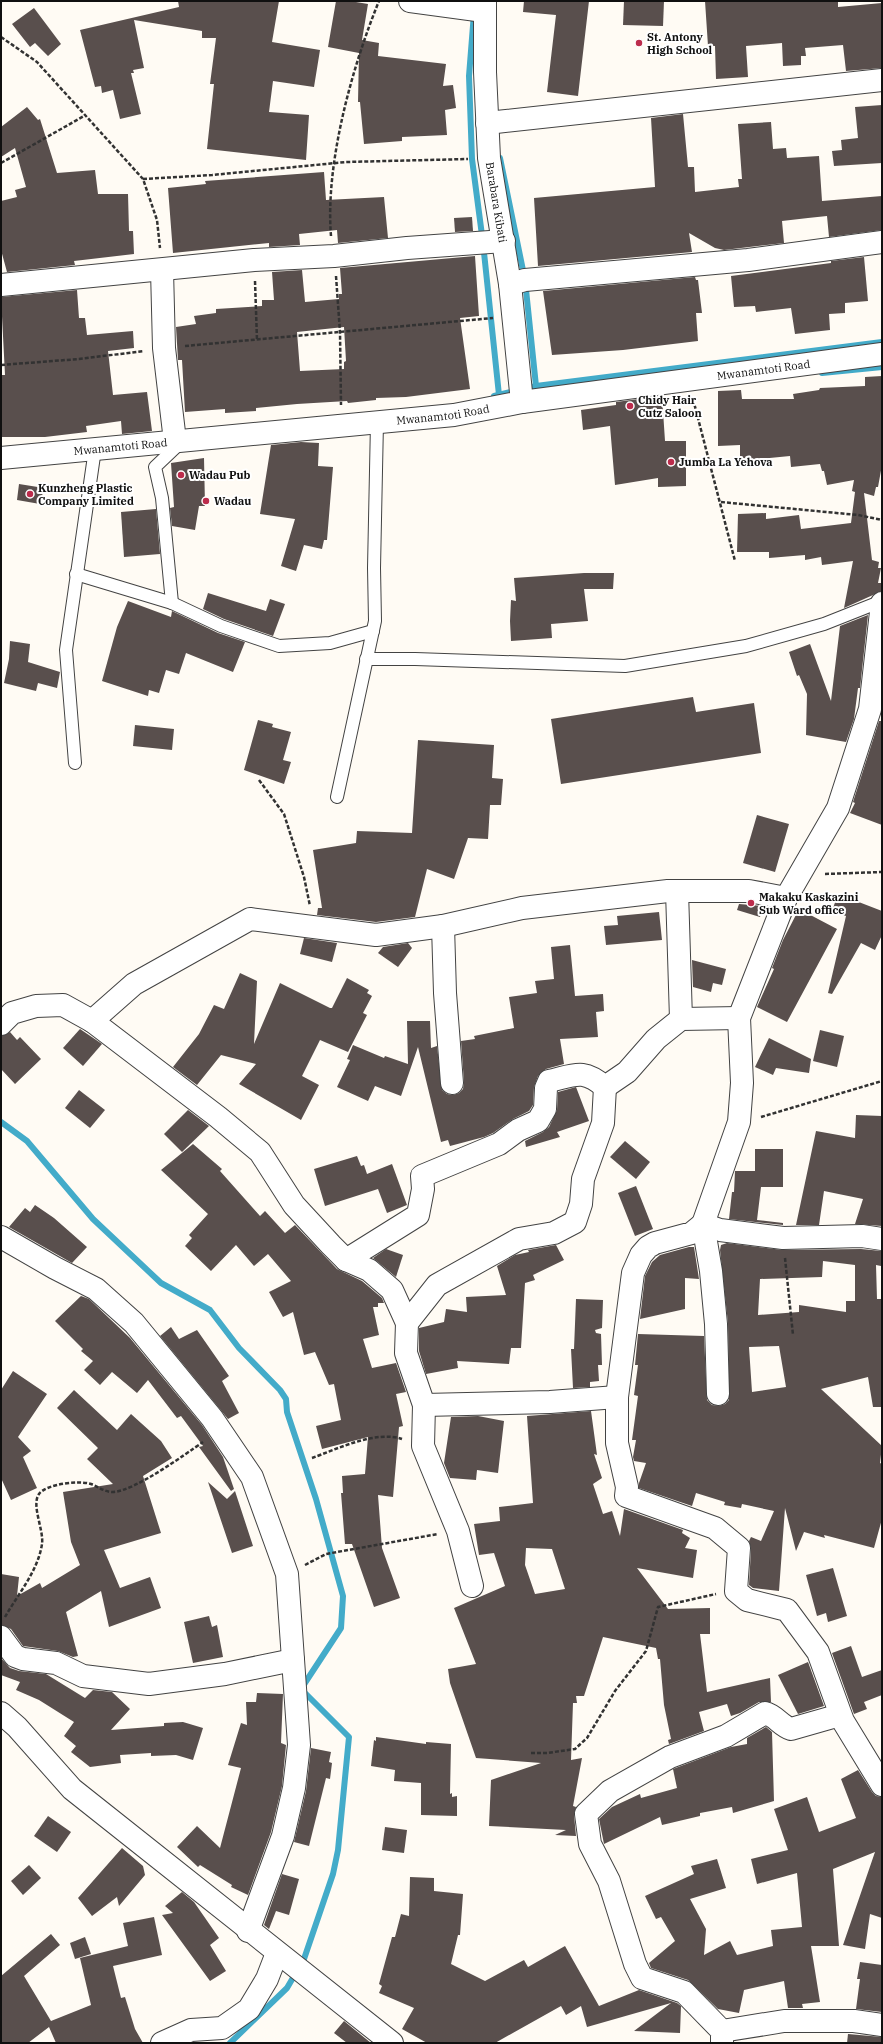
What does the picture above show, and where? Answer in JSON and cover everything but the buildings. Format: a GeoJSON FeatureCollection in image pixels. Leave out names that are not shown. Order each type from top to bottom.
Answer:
{"type":"FeatureCollection","features":[{"type":"Feature","properties":{"kind":"street"},"geometry":{"type":"LineString","coordinates":[[410,1],[484,6]]}},
{"type":"Feature","properties":{"kind":"street","name":"Barabara Kibati"},"geometry":{"type":"LineString","coordinates":[[484,6],[487,123],[491,180],[504,240],[522,402]]}},
{"type":"Feature","properties":{"kind":"street"},"geometry":{"type":"LineString","coordinates":[[487,123],[882,80]]}},
{"type":"Feature","properties":{"kind":"street"},"geometry":{"type":"LineString","coordinates":[[1,285],[254,260],[334,256],[504,240]]}},
{"type":"Feature","properties":{"kind":"street"},"geometry":{"type":"LineString","coordinates":[[510,284],[525,280],[748,260],[882,242]]}},
{"type":"Feature","properties":{"kind":"street"},"geometry":{"type":"LineString","coordinates":[[162,270],[164,348],[175,441]]}},
{"type":"Feature","properties":{"kind":"street","name":"Mwanamtoti Road"},"geometry":{"type":"LineString","coordinates":[[1,458],[454,415],[522,402],[882,354]]}},
{"type":"Feature","properties":{"kind":"street"},"geometry":{"type":"LineString","coordinates":[[718,1394],[716,1324],[711,1272],[703,1224],[739,1122],[742,1083],[739,1018],[786,898],[838,808],[870,709],[882,602]]}},
{"type":"Feature","properties":{"kind":"street"},"geometry":{"type":"LineString","coordinates":[[92,1021],[134,984],[250,919],[376,935],[443,926],[522,908],[677,891],[749,891],[786,898]]}},
{"type":"Feature","properties":{"kind":"street"},"geometry":{"type":"LineString","coordinates":[[677,891],[681,1019]]}},
{"type":"Feature","properties":{"kind":"street"},"geometry":{"type":"LineString","coordinates":[[443,926],[445,993],[452,1083]]}},
{"type":"Feature","properties":{"kind":"street"},"geometry":{"type":"LineString","coordinates":[[1,1024],[12,1013],[36,1006],[63,1005],[92,1021],[218,1117],[260,1152],[294,1205],[346,1260],[369,1270],[392,1290],[407,1323],[406,1353],[424,1405],[423,1446],[458,1531],[472,1586]]}},
{"type":"Feature","properties":{"kind":"street"},"geometry":{"type":"LineString","coordinates":[[605,1087],[627,1072],[656,1039],[681,1019],[739,1018]]}},
{"type":"Feature","properties":{"kind":"street"},"geometry":{"type":"LineString","coordinates":[[346,1260],[418,1215],[423,1189],[422,1176],[498,1144],[518,1130],[538,1121],[545,1109],[546,1088],[549,1081],[580,1074],[593,1077],[605,1087]]}},
{"type":"Feature","properties":{"kind":"street"},"geometry":{"type":"LineString","coordinates":[[407,1323],[437,1285],[519,1240],[554,1233],[575,1222],[581,1204],[583,1179],[603,1123],[605,1087]]}},
{"type":"Feature","properties":{"kind":"street"},"geometry":{"type":"LineString","coordinates":[[703,1224],[720,1230],[783,1238],[862,1236],[882,1240]]}},
{"type":"Feature","properties":{"kind":"street"},"geometry":{"type":"LineString","coordinates":[[703,1224],[692,1233],[655,1243],[641,1255],[633,1273],[617,1397],[617,1443],[627,1487],[626,1496],[715,1528],[739,1548],[736,1591],[747,1600],[787,1610],[818,1652],[840,1715],[882,1786]]}},
{"type":"Feature","properties":{"kind":"street"},"geometry":{"type":"LineString","coordinates":[[1,1237],[55,1268],[96,1289],[134,1323],[212,1418],[252,1477],[287,1574],[299,1745],[294,1788],[283,1836],[248,1931]]}},
{"type":"Feature","properties":{"kind":"street"},"geometry":{"type":"LineString","coordinates":[[424,1405],[550,1402],[617,1397]]}},
{"type":"Feature","properties":{"kind":"street"},"geometry":{"type":"LineString","coordinates":[[2,1628],[15,1656],[23,1659],[56,1663],[83,1676],[149,1684],[225,1674],[293,1660]]}},
{"type":"Feature","properties":{"kind":"street"},"geometry":{"type":"LineString","coordinates":[[840,1715],[791,1729],[785,1727],[770,1714],[765,1713],[726,1736],[670,1757],[610,1791],[586,1814],[590,1844],[609,1881],[635,1964],[642,1978],[684,1992],[722,2037],[784,2021],[854,2021],[882,2025]]}},
{"type":"Feature","properties":{"kind":"street"},"geometry":{"type":"LineString","coordinates":[[6,1725],[72,1789],[248,1931],[392,2043]]}},
{"type":"Feature","properties":{"kind":"street"},"geometry":{"type":"LineString","coordinates":[[162,2043],[191,2030],[222,2028],[249,2009],[266,1979],[283,1958]]}},
{"type":"Feature","properties":{"kind":"lane"},"geometry":{"type":"LineString","coordinates":[[336,797],[366,659],[374,631],[377,422]]}},
{"type":"Feature","properties":{"kind":"lane"},"geometry":{"type":"LineString","coordinates":[[172,603],[162,498],[156,467],[175,448],[175,441]]}},
{"type":"Feature","properties":{"kind":"lane"},"geometry":{"type":"LineString","coordinates":[[76,763],[66,650],[95,449]]}},
{"type":"Feature","properties":{"kind":"lane"},"geometry":{"type":"LineString","coordinates":[[76,574],[172,603],[221,626],[279,646],[330,643],[374,631]]}},
{"type":"Feature","properties":{"kind":"lane"},"geometry":{"type":"LineString","coordinates":[[366,659],[415,659],[625,666],[746,646],[824,624],[882,602]]}},
{"type":"Feature","properties":{"kind":"path"},"geometry":{"type":"LineString","coordinates":[[342,426],[340,332],[330,225],[333,164],[344,112],[368,27],[379,1]]}},
{"type":"Feature","properties":{"kind":"path"},"geometry":{"type":"LineString","coordinates":[[1,37],[37,62],[84,116],[143,179],[157,220],[162,270]]}},
{"type":"Feature","properties":{"kind":"path"},"geometry":{"type":"LineString","coordinates":[[1,163],[84,116]]}},
{"type":"Feature","properties":{"kind":"path"},"geometry":{"type":"LineString","coordinates":[[143,179],[212,175],[352,162],[422,162],[489,158]]}},
{"type":"Feature","properties":{"kind":"path"},"geometry":{"type":"LineString","coordinates":[[254,260],[257,340]]}},
{"type":"Feature","properties":{"kind":"path"},"geometry":{"type":"LineString","coordinates":[[1,365],[80,359],[164,348],[513,317]]}},
{"type":"Feature","properties":{"kind":"path"},"geometry":{"type":"LineString","coordinates":[[688,379],[735,561]]}},
{"type":"Feature","properties":{"kind":"path"},"geometry":{"type":"LineString","coordinates":[[721,502],[858,515],[882,520]]}},
{"type":"Feature","properties":{"kind":"path"},"geometry":{"type":"LineString","coordinates":[[259,780],[284,814],[304,877],[315,928]]}},
{"type":"Feature","properties":{"kind":"path"},"geometry":{"type":"LineString","coordinates":[[798,875],[882,872]]}},
{"type":"Feature","properties":{"kind":"path"},"geometry":{"type":"LineString","coordinates":[[739,1122],[795,1108],[882,1081]]}},
{"type":"Feature","properties":{"kind":"path"},"geometry":{"type":"LineString","coordinates":[[783,1238],[793,1335]]}},
{"type":"Feature","properties":{"kind":"path"},"geometry":{"type":"LineString","coordinates":[[2,1628],[26,1585],[42,1546],[42,1535],[36,1502],[39,1493],[48,1487],[78,1482],[91,1484],[109,1492],[126,1488],[158,1472],[221,1430]]}},
{"type":"Feature","properties":{"kind":"path"},"geometry":{"type":"LineString","coordinates":[[312,1458],[360,1441],[393,1436],[423,1446]]}},
{"type":"Feature","properties":{"kind":"path"},"geometry":{"type":"LineString","coordinates":[[326,1554],[458,1531]]}},
{"type":"Feature","properties":{"kind":"path"},"geometry":{"type":"LineString","coordinates":[[531,1753],[547,1753],[575,1749],[588,1738],[615,1691],[646,1651],[658,1607],[703,1595],[736,1591]]}},
{"type":"Feature","properties":{"kind":"waterway"},"geometry":{"type":"LineString","coordinates":[[474,13],[469,76],[472,159],[483,243],[499,395]]}},
{"type":"Feature","properties":{"kind":"waterway"},"geometry":{"type":"LineString","coordinates":[[500,158],[525,280],[536,386]]}},
{"type":"Feature","properties":{"kind":"waterway"},"geometry":{"type":"LineString","coordinates":[[494,396],[536,386],[882,342]]}},
{"type":"Feature","properties":{"kind":"waterway"},"geometry":{"type":"LineString","coordinates":[[822,373],[882,367]]}},
{"type":"Feature","properties":{"kind":"waterway"},"geometry":{"type":"LineString","coordinates":[[1,1122],[27,1141],[93,1219],[161,1283],[210,1310],[239,1348],[280,1390],[286,1399],[287,1412],[316,1499],[343,1596],[341,1628],[301,1689],[349,1737],[338,1850],[333,1874],[304,1959],[287,1988],[230,2043]]}},
{"type":"Feature","properties":{"kind":"place","name":"St. Antony High School"},"geometry":{"type":"Point","coordinates":[639,43]}},
{"type":"Feature","properties":{"kind":"place","name":"Chidy Hair Cutz Saloon"},"geometry":{"type":"Point","coordinates":[630,406]}},
{"type":"Feature","properties":{"kind":"place","name":"Jumba La Yehova"},"geometry":{"type":"Point","coordinates":[671,462]}},
{"type":"Feature","properties":{"kind":"place","name":"Wadau Pub"},"geometry":{"type":"Point","coordinates":[181,475]}},
{"type":"Feature","properties":{"kind":"place","name":"Kunzheng Plastic Company Limited"},"geometry":{"type":"Point","coordinates":[30,494]}},
{"type":"Feature","properties":{"kind":"place","name":"Wadau"},"geometry":{"type":"Point","coordinates":[206,501]}},
{"type":"Feature","properties":{"kind":"place","name":"Makaku Kaskazini Sub Ward office"},"geometry":{"type":"Point","coordinates":[751,903]}}]}
